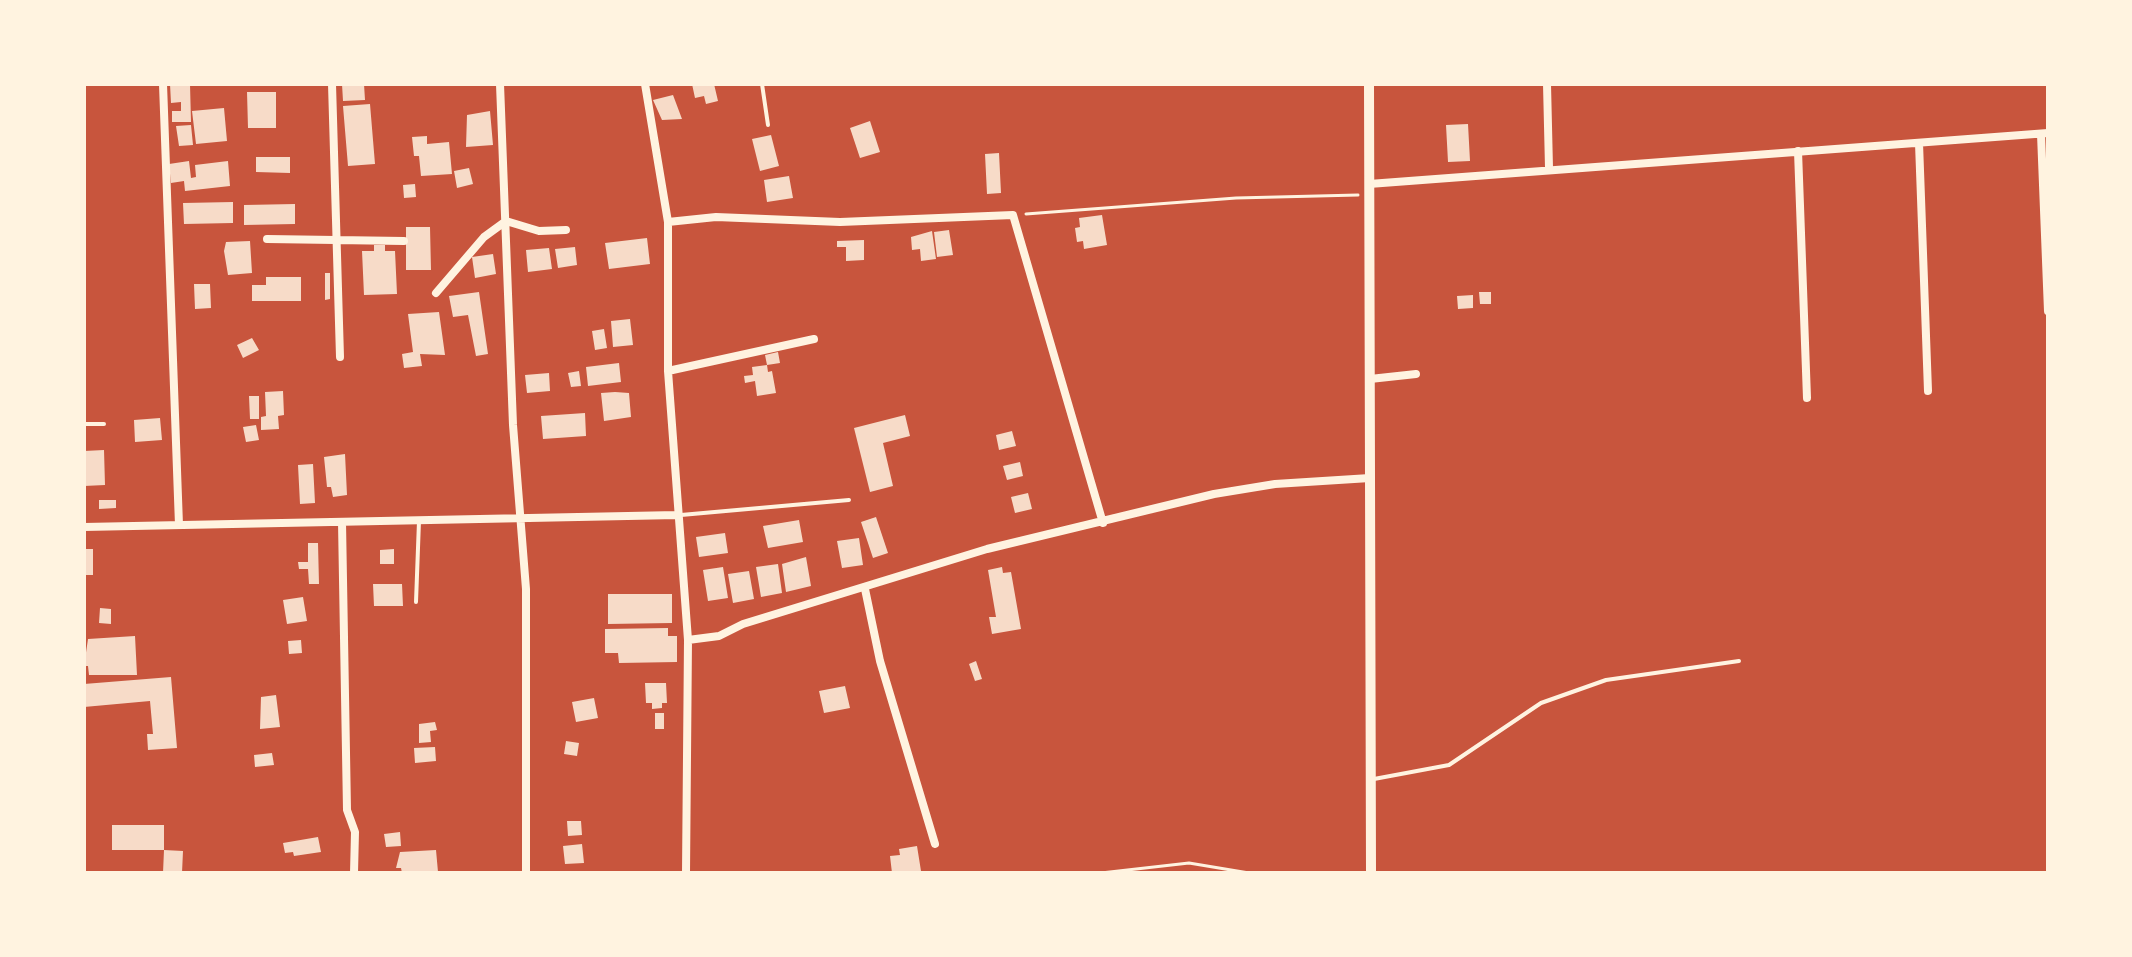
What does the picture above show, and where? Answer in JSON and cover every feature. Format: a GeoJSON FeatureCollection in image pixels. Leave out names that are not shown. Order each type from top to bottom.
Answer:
{"type":"FeatureCollection","features":[{"type":"Feature","properties":{"kind":"street"},"geometry":{"type":"LineString","coordinates":[[163,84],[179,525]]}},
{"type":"Feature","properties":{"kind":"street"},"geometry":{"type":"LineString","coordinates":[[332,84],[340,357]]}},
{"type":"Feature","properties":{"kind":"street"},"geometry":{"type":"LineString","coordinates":[[500,84],[513,425],[526,589],[526,873]]}},
{"type":"Feature","properties":{"kind":"street"},"geometry":{"type":"LineString","coordinates":[[645,84],[668,222],[668,371],[688,640],[686,873]]}},
{"type":"Feature","properties":{"kind":"street"},"geometry":{"type":"LineString","coordinates":[[1369,84],[1371,873]]}},
{"type":"Feature","properties":{"kind":"street"},"geometry":{"type":"LineString","coordinates":[[1547,84],[1549,168]]}},
{"type":"Feature","properties":{"kind":"street"},"geometry":{"type":"LineString","coordinates":[[1369,190],[1549,168],[2044,134],[2048,311]]}},
{"type":"Feature","properties":{"kind":"street"},"geometry":{"type":"LineString","coordinates":[[1919,143],[1928,391]]}},
{"type":"Feature","properties":{"kind":"street"},"geometry":{"type":"LineString","coordinates":[[1798,151],[1807,398]]}},
{"type":"Feature","properties":{"kind":"street"},"geometry":{"type":"LineString","coordinates":[[668,222],[716,217],[840,222],[1013,215],[1103,523]]}},
{"type":"Feature","properties":{"kind":"street"},"geometry":{"type":"LineString","coordinates":[[506,221],[539,231],[566,230]]}},
{"type":"Feature","properties":{"kind":"street"},"geometry":{"type":"LineString","coordinates":[[436,293],[484,237],[506,221]]}},
{"type":"Feature","properties":{"kind":"street"},"geometry":{"type":"LineString","coordinates":[[267,239],[404,241]]}},
{"type":"Feature","properties":{"kind":"street"},"geometry":{"type":"LineString","coordinates":[[668,371],[814,339]]}},
{"type":"Feature","properties":{"kind":"street"},"geometry":{"type":"LineString","coordinates":[[1370,379],[1416,374]]}},
{"type":"Feature","properties":{"kind":"street"},"geometry":{"type":"LineString","coordinates":[[688,640],[719,636],[743,624],[987,549],[1245,487],[1370,478]]}},
{"type":"Feature","properties":{"kind":"street"},"geometry":{"type":"LineString","coordinates":[[84,527],[677,515]]}},
{"type":"Feature","properties":{"kind":"street"},"geometry":{"type":"LineString","coordinates":[[342,522],[347,810],[355,832],[354,873]]}},
{"type":"Feature","properties":{"kind":"street"},"geometry":{"type":"LineString","coordinates":[[865,589],[880,661],[935,844]]}},
{"type":"Feature","properties":{"kind":"lane"},"geometry":{"type":"LineString","coordinates":[[762,84],[768,125]]}},
{"type":"Feature","properties":{"kind":"lane"},"geometry":{"type":"LineString","coordinates":[[84,424],[104,424]]}},
{"type":"Feature","properties":{"kind":"lane"},"geometry":{"type":"LineString","coordinates":[[677,515],[849,500]]}},
{"type":"Feature","properties":{"kind":"lane"},"geometry":{"type":"LineString","coordinates":[[416,602],[419,520]]}},
{"type":"Feature","properties":{"kind":"lane"},"geometry":{"type":"LineString","coordinates":[[1371,780],[1449,765],[1541,703],[1606,680],[1739,661]]}},
{"type":"Feature","properties":{"kind":"path"},"geometry":{"type":"LineString","coordinates":[[1013,215],[1369,190]]}},
{"type":"Feature","properties":{"kind":"path"},"geometry":{"type":"LineString","coordinates":[[1101,873],[1189,863],[1249,873]]}},
{"type":"Feature","properties":{"kind":"building"},"geometry":{"type":"Polygon","coordinates":[[[170,84],[190,84],[191,122],[172,122],[172,111],[181,111],[181,102],[171,103],[170,84]]]}},
{"type":"Feature","properties":{"kind":"building"},"geometry":{"type":"Polygon","coordinates":[[[342,84],[364,84],[365,100],[343,101],[342,84]]]}},
{"type":"Feature","properties":{"kind":"building"},"geometry":{"type":"Polygon","coordinates":[[[692,84],[714,84],[718,101],[706,104],[704,96],[695,98],[692,84]]]}},
{"type":"Feature","properties":{"kind":"building"},"geometry":{"type":"Polygon","coordinates":[[[247,92],[276,92],[276,128],[248,128],[247,92]]]}},
{"type":"Feature","properties":{"kind":"building"},"geometry":{"type":"Polygon","coordinates":[[[673,95],[682,119],[662,120],[653,100],[673,95]]]}},
{"type":"Feature","properties":{"kind":"building"},"geometry":{"type":"Polygon","coordinates":[[[370,104],[375,164],[348,166],[343,106],[370,104]]]}},
{"type":"Feature","properties":{"kind":"building"},"geometry":{"type":"Polygon","coordinates":[[[224,108],[227,141],[196,144],[192,111],[224,108]]]}},
{"type":"Feature","properties":{"kind":"building"},"geometry":{"type":"Polygon","coordinates":[[[490,111],[493,145],[466,147],[467,115],[490,111]]]}},
{"type":"Feature","properties":{"kind":"building"},"geometry":{"type":"Polygon","coordinates":[[[870,121],[880,152],[860,158],[850,128],[870,121]]]}},
{"type":"Feature","properties":{"kind":"building"},"geometry":{"type":"Polygon","coordinates":[[[1468,124],[1470,161],[1448,162],[1446,125],[1468,124]]]}},
{"type":"Feature","properties":{"kind":"building"},"geometry":{"type":"Polygon","coordinates":[[[191,125],[193,145],[179,146],[176,126],[191,125]]]}},
{"type":"Feature","properties":{"kind":"building"},"geometry":{"type":"Polygon","coordinates":[[[771,135],[779,166],[760,171],[752,139],[771,135]]]}},
{"type":"Feature","properties":{"kind":"building"},"geometry":{"type":"Polygon","coordinates":[[[427,136],[427,144],[449,142],[452,174],[421,176],[419,156],[414,156],[412,137],[427,136]]]}},
{"type":"Feature","properties":{"kind":"building"},"geometry":{"type":"Polygon","coordinates":[[[999,153],[1001,193],[987,194],[985,154],[999,153]]]}},
{"type":"Feature","properties":{"kind":"building"},"geometry":{"type":"Polygon","coordinates":[[[256,157],[290,157],[290,173],[256,172],[256,157]]]}},
{"type":"Feature","properties":{"kind":"building"},"geometry":{"type":"Polygon","coordinates":[[[189,161],[191,178],[196,177],[195,165],[228,161],[230,186],[185,191],[184,181],[171,183],[169,164],[189,161]]]}},
{"type":"Feature","properties":{"kind":"building"},"geometry":{"type":"Polygon","coordinates":[[[469,168],[473,184],[457,188],[454,171],[469,168]]]}},
{"type":"Feature","properties":{"kind":"building"},"geometry":{"type":"Polygon","coordinates":[[[789,176],[793,198],[767,202],[764,180],[789,176]]]}},
{"type":"Feature","properties":{"kind":"building"},"geometry":{"type":"Polygon","coordinates":[[[415,184],[416,197],[404,198],[403,185],[415,184]]]}},
{"type":"Feature","properties":{"kind":"building"},"geometry":{"type":"Polygon","coordinates":[[[233,202],[233,223],[184,224],[183,203],[233,202]]]}},
{"type":"Feature","properties":{"kind":"building"},"geometry":{"type":"Polygon","coordinates":[[[295,204],[295,224],[244,225],[244,205],[295,204]]]}},
{"type":"Feature","properties":{"kind":"building"},"geometry":{"type":"Polygon","coordinates":[[[1102,215],[1107,245],[1084,249],[1083,241],[1077,242],[1075,228],[1080,227],[1079,218],[1102,215]]]}},
{"type":"Feature","properties":{"kind":"building"},"geometry":{"type":"Polygon","coordinates":[[[406,227],[430,227],[431,270],[406,270],[406,227]]]}},
{"type":"Feature","properties":{"kind":"building"},"geometry":{"type":"Polygon","coordinates":[[[949,230],[953,255],[937,257],[934,232],[949,230]]]}},
{"type":"Feature","properties":{"kind":"building"},"geometry":{"type":"Polygon","coordinates":[[[932,231],[936,259],[921,261],[920,249],[912,250],[911,237],[932,231]]]}},
{"type":"Feature","properties":{"kind":"building"},"geometry":{"type":"Polygon","coordinates":[[[647,238],[650,264],[609,269],[605,243],[647,238]]]}},
{"type":"Feature","properties":{"kind":"building"},"geometry":{"type":"Polygon","coordinates":[[[864,240],[864,260],[846,261],[846,247],[837,247],[837,241],[864,240]]]}},
{"type":"Feature","properties":{"kind":"building"},"geometry":{"type":"Polygon","coordinates":[[[250,241],[252,273],[228,275],[224,251],[226,242],[250,241]]]}},
{"type":"Feature","properties":{"kind":"building"},"geometry":{"type":"Polygon","coordinates":[[[374,245],[385,245],[385,251],[395,251],[397,294],[364,295],[362,251],[374,251],[374,245]]]}},
{"type":"Feature","properties":{"kind":"building"},"geometry":{"type":"Polygon","coordinates":[[[575,247],[577,265],[558,268],[555,249],[575,247]]]}},
{"type":"Feature","properties":{"kind":"building"},"geometry":{"type":"Polygon","coordinates":[[[549,248],[552,269],[528,272],[526,250],[549,248]]]}},
{"type":"Feature","properties":{"kind":"building"},"geometry":{"type":"Polygon","coordinates":[[[493,254],[496,274],[475,278],[472,257],[493,254]]]}},
{"type":"Feature","properties":{"kind":"building"},"geometry":{"type":"Polygon","coordinates":[[[325,273],[330,273],[330,299],[325,300],[325,273]]]}},
{"type":"Feature","properties":{"kind":"building"},"geometry":{"type":"Polygon","coordinates":[[[266,277],[301,277],[301,301],[252,301],[252,285],[266,285],[266,277]]]}},
{"type":"Feature","properties":{"kind":"building"},"geometry":{"type":"Polygon","coordinates":[[[194,284],[210,284],[211,308],[195,309],[194,284]]]}},
{"type":"Feature","properties":{"kind":"building"},"geometry":{"type":"Polygon","coordinates":[[[479,292],[488,354],[476,356],[468,315],[453,317],[449,296],[479,292]]]}},
{"type":"Feature","properties":{"kind":"building"},"geometry":{"type":"Polygon","coordinates":[[[1479,292],[1491,292],[1491,304],[1480,304],[1479,292]]]}},
{"type":"Feature","properties":{"kind":"building"},"geometry":{"type":"Polygon","coordinates":[[[1473,295],[1473,308],[1458,309],[1457,296],[1473,295]]]}},
{"type":"Feature","properties":{"kind":"building"},"geometry":{"type":"Polygon","coordinates":[[[439,312],[445,355],[420,354],[422,366],[404,368],[402,354],[413,352],[408,314],[439,312]]]}},
{"type":"Feature","properties":{"kind":"building"},"geometry":{"type":"Polygon","coordinates":[[[630,319],[633,345],[613,347],[611,321],[630,319]]]}},
{"type":"Feature","properties":{"kind":"building"},"geometry":{"type":"Polygon","coordinates":[[[604,329],[607,348],[595,350],[592,331],[604,329]]]}},
{"type":"Feature","properties":{"kind":"building"},"geometry":{"type":"Polygon","coordinates":[[[252,338],[259,350],[243,358],[237,345],[252,338]]]}},
{"type":"Feature","properties":{"kind":"building"},"geometry":{"type":"Polygon","coordinates":[[[778,352],[780,363],[767,365],[765,355],[778,352]]]}},
{"type":"Feature","properties":{"kind":"building"},"geometry":{"type":"Polygon","coordinates":[[[619,363],[621,382],[588,386],[586,367],[619,363]]]}},
{"type":"Feature","properties":{"kind":"building"},"geometry":{"type":"Polygon","coordinates":[[[767,365],[768,372],[772,371],[776,393],[757,396],[755,381],[745,383],[744,376],[753,375],[752,367],[767,365]]]}},
{"type":"Feature","properties":{"kind":"building"},"geometry":{"type":"Polygon","coordinates":[[[579,371],[581,386],[571,387],[568,373],[579,371]]]}},
{"type":"Feature","properties":{"kind":"building"},"geometry":{"type":"Polygon","coordinates":[[[549,373],[550,391],[527,393],[525,375],[549,373]]]}},
{"type":"Feature","properties":{"kind":"building"},"geometry":{"type":"Polygon","coordinates":[[[283,391],[284,415],[278,416],[279,429],[261,430],[261,417],[266,416],[265,392],[283,391]]]}},
{"type":"Feature","properties":{"kind":"building"},"geometry":{"type":"Polygon","coordinates":[[[601,393],[629,393],[631,417],[604,421],[601,393]]]}},
{"type":"Feature","properties":{"kind":"building"},"geometry":{"type":"Polygon","coordinates":[[[249,396],[259,396],[259,419],[250,419],[249,396]]]}},
{"type":"Feature","properties":{"kind":"building"},"geometry":{"type":"Polygon","coordinates":[[[585,413],[586,436],[543,439],[541,416],[585,413]]]}},
{"type":"Feature","properties":{"kind":"building"},"geometry":{"type":"Polygon","coordinates":[[[905,415],[910,436],[883,443],[893,486],[870,492],[854,428],[905,415]]]}},
{"type":"Feature","properties":{"kind":"building"},"geometry":{"type":"Polygon","coordinates":[[[160,418],[162,440],[135,442],[134,420],[160,418]]]}},
{"type":"Feature","properties":{"kind":"building"},"geometry":{"type":"Polygon","coordinates":[[[256,425],[259,440],[246,442],[243,427],[256,425]]]}},
{"type":"Feature","properties":{"kind":"building"},"geometry":{"type":"Polygon","coordinates":[[[1012,431],[1016,446],[999,450],[996,435],[1012,431]]]}},
{"type":"Feature","properties":{"kind":"building"},"geometry":{"type":"Polygon","coordinates":[[[104,450],[105,485],[84,486],[84,451],[104,450]]]}},
{"type":"Feature","properties":{"kind":"building"},"geometry":{"type":"Polygon","coordinates":[[[345,454],[347,495],[333,497],[331,487],[327,487],[324,457],[345,454]]]}},
{"type":"Feature","properties":{"kind":"building"},"geometry":{"type":"Polygon","coordinates":[[[1020,462],[1023,476],[1007,480],[1003,466],[1020,462]]]}},
{"type":"Feature","properties":{"kind":"building"},"geometry":{"type":"Polygon","coordinates":[[[313,464],[315,503],[300,504],[298,465],[313,464]]]}},
{"type":"Feature","properties":{"kind":"building"},"geometry":{"type":"Polygon","coordinates":[[[1028,493],[1032,509],[1015,513],[1011,497],[1028,493]]]}},
{"type":"Feature","properties":{"kind":"building"},"geometry":{"type":"Polygon","coordinates":[[[99,500],[116,500],[116,508],[99,509],[99,500]]]}},
{"type":"Feature","properties":{"kind":"building"},"geometry":{"type":"Polygon","coordinates":[[[876,517],[888,553],[873,558],[861,522],[876,517]]]}},
{"type":"Feature","properties":{"kind":"building"},"geometry":{"type":"Polygon","coordinates":[[[799,520],[803,542],[768,548],[763,526],[799,520]]]}},
{"type":"Feature","properties":{"kind":"building"},"geometry":{"type":"Polygon","coordinates":[[[725,533],[728,553],[699,557],[696,537],[725,533]]]}},
{"type":"Feature","properties":{"kind":"building"},"geometry":{"type":"Polygon","coordinates":[[[859,538],[863,565],[842,568],[837,541],[859,538]]]}},
{"type":"Feature","properties":{"kind":"building"},"geometry":{"type":"Polygon","coordinates":[[[308,543],[318,543],[319,584],[309,584],[308,569],[299,569],[298,562],[308,562],[308,543]]]}},
{"type":"Feature","properties":{"kind":"building"},"geometry":{"type":"Polygon","coordinates":[[[84,549],[93,549],[93,575],[84,575],[84,549]]]}},
{"type":"Feature","properties":{"kind":"building"},"geometry":{"type":"Polygon","coordinates":[[[394,549],[394,564],[380,564],[380,550],[394,549]]]}},
{"type":"Feature","properties":{"kind":"building"},"geometry":{"type":"Polygon","coordinates":[[[806,557],[811,586],[786,592],[782,564],[806,557]]]}},
{"type":"Feature","properties":{"kind":"building"},"geometry":{"type":"Polygon","coordinates":[[[778,564],[782,593],[761,597],[756,567],[778,564]]]}},
{"type":"Feature","properties":{"kind":"building"},"geometry":{"type":"Polygon","coordinates":[[[723,567],[728,598],[708,601],[703,570],[723,567]]]}},
{"type":"Feature","properties":{"kind":"building"},"geometry":{"type":"Polygon","coordinates":[[[1002,567],[1003,573],[1011,572],[1021,629],[992,634],[989,617],[996,617],[988,570],[1002,567]]]}},
{"type":"Feature","properties":{"kind":"building"},"geometry":{"type":"Polygon","coordinates":[[[749,571],[754,599],[733,603],[728,574],[749,571]]]}},
{"type":"Feature","properties":{"kind":"building"},"geometry":{"type":"Polygon","coordinates":[[[373,584],[402,584],[403,606],[374,606],[373,584]]]}},
{"type":"Feature","properties":{"kind":"building"},"geometry":{"type":"Polygon","coordinates":[[[608,594],[672,594],[672,623],[608,624],[608,594]]]}},
{"type":"Feature","properties":{"kind":"building"},"geometry":{"type":"Polygon","coordinates":[[[303,597],[307,621],[287,624],[283,600],[303,597]]]}},
{"type":"Feature","properties":{"kind":"building"},"geometry":{"type":"Polygon","coordinates":[[[100,608],[111,609],[111,624],[99,623],[100,608]]]}},
{"type":"Feature","properties":{"kind":"building"},"geometry":{"type":"Polygon","coordinates":[[[668,628],[668,636],[677,636],[677,662],[619,663],[618,653],[605,653],[605,629],[668,628]]]}},
{"type":"Feature","properties":{"kind":"building"},"geometry":{"type":"Polygon","coordinates":[[[135,636],[137,675],[89,675],[88,666],[84,666],[88,639],[135,636]]]}},
{"type":"Feature","properties":{"kind":"building"},"geometry":{"type":"Polygon","coordinates":[[[301,640],[302,653],[289,654],[288,641],[301,640]]]}},
{"type":"Feature","properties":{"kind":"building"},"geometry":{"type":"Polygon","coordinates":[[[976,661],[982,679],[975,681],[969,664],[976,661]]]}},
{"type":"Feature","properties":{"kind":"building"},"geometry":{"type":"Polygon","coordinates":[[[171,677],[177,748],[148,750],[147,734],[153,734],[150,701],[84,707],[84,684],[171,677]]]}},
{"type":"Feature","properties":{"kind":"building"},"geometry":{"type":"Polygon","coordinates":[[[645,683],[666,683],[667,703],[662,703],[662,708],[652,709],[652,703],[646,703],[645,683]]]}},
{"type":"Feature","properties":{"kind":"building"},"geometry":{"type":"Polygon","coordinates":[[[845,686],[850,708],[824,713],[819,691],[845,686]]]}},
{"type":"Feature","properties":{"kind":"building"},"geometry":{"type":"Polygon","coordinates":[[[276,695],[280,727],[260,729],[261,697],[276,695]]]}},
{"type":"Feature","properties":{"kind":"building"},"geometry":{"type":"Polygon","coordinates":[[[594,698],[598,718],[576,722],[572,702],[594,698]]]}},
{"type":"Feature","properties":{"kind":"building"},"geometry":{"type":"Polygon","coordinates":[[[655,713],[664,713],[664,729],[655,729],[655,713]]]}},
{"type":"Feature","properties":{"kind":"building"},"geometry":{"type":"Polygon","coordinates":[[[435,722],[437,730],[430,731],[431,742],[419,743],[419,724],[435,722]]]}},
{"type":"Feature","properties":{"kind":"building"},"geometry":{"type":"Polygon","coordinates":[[[566,741],[579,743],[577,756],[564,754],[566,741]]]}},
{"type":"Feature","properties":{"kind":"building"},"geometry":{"type":"Polygon","coordinates":[[[435,747],[436,761],[415,763],[414,748],[435,747]]]}},
{"type":"Feature","properties":{"kind":"building"},"geometry":{"type":"Polygon","coordinates":[[[272,753],[274,765],[255,767],[254,755],[272,753]]]}},
{"type":"Feature","properties":{"kind":"building"},"geometry":{"type":"Polygon","coordinates":[[[567,821],[581,821],[582,835],[568,836],[567,821]]]}},
{"type":"Feature","properties":{"kind":"building"},"geometry":{"type":"Polygon","coordinates":[[[112,825],[164,825],[164,850],[112,850],[112,825]]]}},
{"type":"Feature","properties":{"kind":"building"},"geometry":{"type":"Polygon","coordinates":[[[400,832],[401,846],[386,847],[384,834],[400,832]]]}},
{"type":"Feature","properties":{"kind":"building"},"geometry":{"type":"Polygon","coordinates":[[[318,837],[321,852],[294,856],[293,852],[285,853],[283,843],[318,837]]]}},
{"type":"Feature","properties":{"kind":"building"},"geometry":{"type":"Polygon","coordinates":[[[582,844],[584,863],[565,864],[563,846],[582,844]]]}},
{"type":"Feature","properties":{"kind":"building"},"geometry":{"type":"Polygon","coordinates":[[[917,846],[921,871],[892,873],[890,856],[900,855],[899,849],[917,846]]]}},
{"type":"Feature","properties":{"kind":"building"},"geometry":{"type":"Polygon","coordinates":[[[164,850],[183,851],[182,873],[163,873],[164,850]]]}},
{"type":"Feature","properties":{"kind":"building"},"geometry":{"type":"Polygon","coordinates":[[[436,850],[438,872],[402,873],[401,868],[396,868],[400,852],[436,850]]]}}]}
